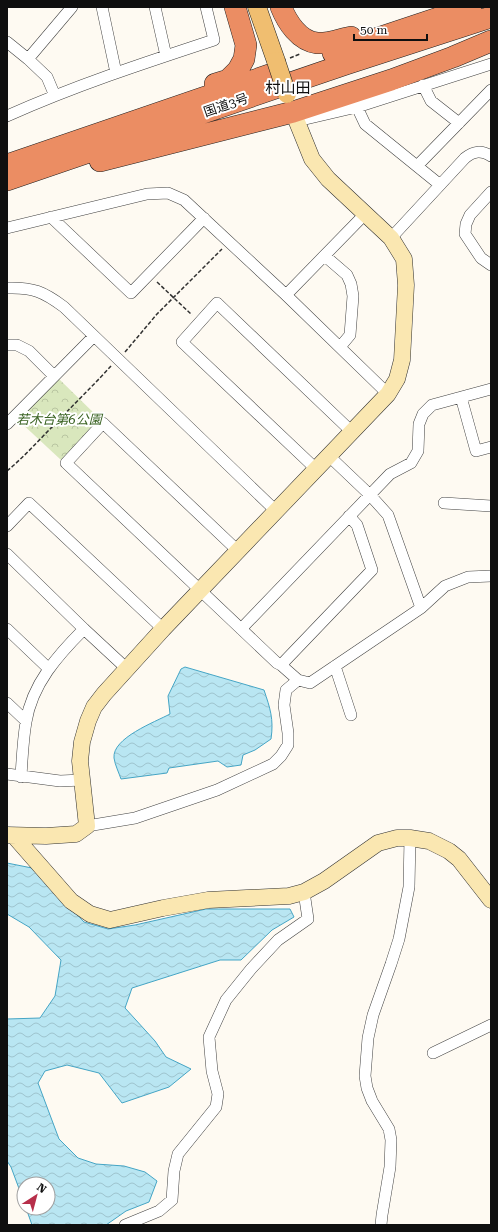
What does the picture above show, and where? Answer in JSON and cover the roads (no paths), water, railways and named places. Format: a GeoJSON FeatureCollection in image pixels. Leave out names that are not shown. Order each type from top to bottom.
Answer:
{"type":"FeatureCollection","features":[{"type":"Feature","properties":{"kind":"highway"},"geometry":{"type":"LineString","coordinates":[[93,135],[132,114],[228,80],[238,70],[244,59],[246,45],[235,7]]}},
{"type":"Feature","properties":{"kind":"highway"},"geometry":{"type":"LineString","coordinates":[[281,7],[290,24],[297,33],[316,43],[329,42],[391,28],[413,26]]}},
{"type":"Feature","properties":{"kind":"highway","name":"国道3号"},"geometry":{"type":"LineString","coordinates":[[7,165],[471,7]]}},
{"type":"Feature","properties":{"kind":"highway","name":"国道3号"},"geometry":{"type":"LineString","coordinates":[[7,180],[346,64],[491,17]]}},
{"type":"Feature","properties":{"kind":"highway"},"geometry":{"type":"LineString","coordinates":[[7,185],[293,109],[391,80],[491,41]]}},
{"type":"Feature","properties":{"kind":"main road"},"geometry":{"type":"LineString","coordinates":[[257,7],[293,109]]}},
{"type":"Feature","properties":{"kind":"street"},"geometry":{"type":"LineString","coordinates":[[28,59],[72,7]]}},
{"type":"Feature","properties":{"kind":"street"},"geometry":{"type":"LineString","coordinates":[[102,7],[116,73]]}},
{"type":"Feature","properties":{"kind":"street"},"geometry":{"type":"LineString","coordinates":[[155,7],[166,56]]}},
{"type":"Feature","properties":{"kind":"street"},"geometry":{"type":"LineString","coordinates":[[7,116],[116,73],[214,40],[206,7]]}},
{"type":"Feature","properties":{"kind":"street"},"geometry":{"type":"LineString","coordinates":[[7,42],[28,59],[47,78],[55,96]]}},
{"type":"Feature","properties":{"kind":"street"},"geometry":{"type":"LineString","coordinates":[[87,826],[80,761],[82,742],[94,707],[126,668],[388,394],[397,379],[402,360],[406,285],[404,259],[391,238],[328,179],[312,159],[293,109],[358,107],[491,64]]}},
{"type":"Feature","properties":{"kind":"street"},"geometry":{"type":"LineString","coordinates":[[423,85],[431,102],[459,123]]}},
{"type":"Feature","properties":{"kind":"street"},"geometry":{"type":"LineString","coordinates":[[417,166],[491,90]]}},
{"type":"Feature","properties":{"kind":"street"},"geometry":{"type":"LineString","coordinates":[[358,107],[365,124],[439,184]]}},
{"type":"Feature","properties":{"kind":"street"},"geometry":{"type":"LineString","coordinates":[[391,238],[464,158],[472,153],[479,152],[491,156]]}},
{"type":"Feature","properties":{"kind":"street"},"geometry":{"type":"LineString","coordinates":[[491,192],[470,215],[466,224],[465,234],[481,258],[491,265]]}},
{"type":"Feature","properties":{"kind":"street"},"geometry":{"type":"LineString","coordinates":[[7,228],[147,194],[168,193],[184,200],[204,218],[388,394]]}},
{"type":"Feature","properties":{"kind":"street"},"geometry":{"type":"LineString","coordinates":[[286,296],[365,214]]}},
{"type":"Feature","properties":{"kind":"street"},"geometry":{"type":"LineString","coordinates":[[51,217],[131,294],[204,218]]}},
{"type":"Feature","properties":{"kind":"street"},"geometry":{"type":"LineString","coordinates":[[325,256],[347,275],[351,284],[353,296],[350,335],[340,347]]}},
{"type":"Feature","properties":{"kind":"street"},"geometry":{"type":"LineString","coordinates":[[7,288],[20,288],[48,295],[64,307],[276,511]]}},
{"type":"Feature","properties":{"kind":"street"},"geometry":{"type":"LineString","coordinates":[[316,469],[182,342],[217,303],[352,432]]}},
{"type":"Feature","properties":{"kind":"street"},"geometry":{"type":"LineString","coordinates":[[7,424],[94,336]]}},
{"type":"Feature","properties":{"kind":"street"},"geometry":{"type":"LineString","coordinates":[[7,345],[17,345],[29,351],[54,376]]}},
{"type":"Feature","properties":{"kind":"street"},"geometry":{"type":"LineString","coordinates":[[241,629],[390,474],[411,463],[418,451],[419,424],[424,414],[432,405],[491,389]]}},
{"type":"Feature","properties":{"kind":"street"},"geometry":{"type":"LineString","coordinates":[[461,397],[476,451],[491,447]]}},
{"type":"Feature","properties":{"kind":"street"},"geometry":{"type":"LineString","coordinates":[[238,551],[103,423],[66,462],[200,591],[277,663],[298,680],[310,683],[421,608],[445,586],[468,577],[491,576]]}},
{"type":"Feature","properties":{"kind":"street"},"geometry":{"type":"LineString","coordinates":[[329,456],[370,495],[388,515],[421,608]]}},
{"type":"Feature","properties":{"kind":"street"},"geometry":{"type":"LineString","coordinates":[[7,526],[29,503],[163,629]]}},
{"type":"Feature","properties":{"kind":"street"},"geometry":{"type":"LineString","coordinates":[[444,503],[491,506]]}},
{"type":"Feature","properties":{"kind":"street"},"geometry":{"type":"LineString","coordinates":[[281,665],[372,570],[357,525],[349,516]]}},
{"type":"Feature","properties":{"kind":"street"},"geometry":{"type":"LineString","coordinates":[[7,554],[126,668]]}},
{"type":"Feature","properties":{"kind":"street"},"geometry":{"type":"LineString","coordinates":[[7,629],[49,669]]}},
{"type":"Feature","properties":{"kind":"street"},"geometry":{"type":"LineString","coordinates":[[21,777],[26,721],[35,692],[60,654],[84,629]]}},
{"type":"Feature","properties":{"kind":"street"},"geometry":{"type":"LineString","coordinates":[[335,666],[351,715]]}},
{"type":"Feature","properties":{"kind":"street"},"geometry":{"type":"LineString","coordinates":[[11,836],[76,834],[87,826],[135,818],[217,790],[273,764],[282,756],[288,745],[284,705],[286,690],[298,680]]}},
{"type":"Feature","properties":{"kind":"street"},"geometry":{"type":"LineString","coordinates":[[7,703],[26,721]]}},
{"type":"Feature","properties":{"kind":"street"},"geometry":{"type":"LineString","coordinates":[[7,774],[60,781],[82,780]]}},
{"type":"Feature","properties":{"kind":"street"},"geometry":{"type":"LineString","coordinates":[[11,836],[71,901],[90,914],[110,920],[208,900],[289,896],[304,892],[324,881],[378,843],[397,838],[410,838],[429,841],[449,851],[459,859],[491,900]]}},
{"type":"Feature","properties":{"kind":"street"},"geometry":{"type":"LineString","coordinates":[[381,1225],[390,1167],[391,1140],[389,1129],[372,1101],[367,1088],[365,1076],[368,1038],[373,1015],[397,945],[408,894],[410,838]]}},
{"type":"Feature","properties":{"kind":"street"},"geometry":{"type":"LineString","coordinates":[[125,1225],[159,1212],[172,1200],[174,1171],[178,1154],[216,1107],[218,1094],[212,1071],[209,1036],[226,1000],[251,969],[278,940],[308,919],[304,892]]}},
{"type":"Feature","properties":{"kind":"street"},"geometry":{"type":"LineString","coordinates":[[433,1053],[491,1025]]}},
{"type":"Feature","properties":{"kind":"water"},"geometry":{"type":"Polygon","coordinates":[[[185,667],[264,690],[271,714],[271,739],[255,750],[243,755],[241,765],[227,767],[218,761],[169,768],[167,773],[121,779],[114,758],[115,751],[127,737],[145,726],[170,714],[168,696],[181,669],[185,667]]]}},
{"type":"Feature","properties":{"kind":"water"},"geometry":{"type":"Polygon","coordinates":[[[7,863],[32,868],[84,922],[108,929],[135,925],[206,909],[290,909],[294,917],[272,930],[241,960],[220,960],[132,988],[125,1008],[155,1041],[166,1057],[191,1069],[169,1087],[122,1103],[99,1073],[67,1065],[45,1071],[38,1083],[59,1139],[78,1158],[96,1164],[124,1166],[145,1172],[157,1181],[149,1202],[126,1211],[106,1225],[32,1225],[29,1216],[56,1216],[56,1176],[16,1176],[16,1180],[7,1161],[7,1019],[40,1018],[55,996],[61,960],[29,927],[7,914],[7,863]]]}},
{"type":"Feature","properties":{"kind":"district","name":"村山田"},"geometry":{"type":"Point","coordinates":[288,88]}},
{"type":"Feature","properties":{"kind":"park label","name":"若木台第6公園"},"geometry":{"type":"Point","coordinates":[59,419]}}]}
